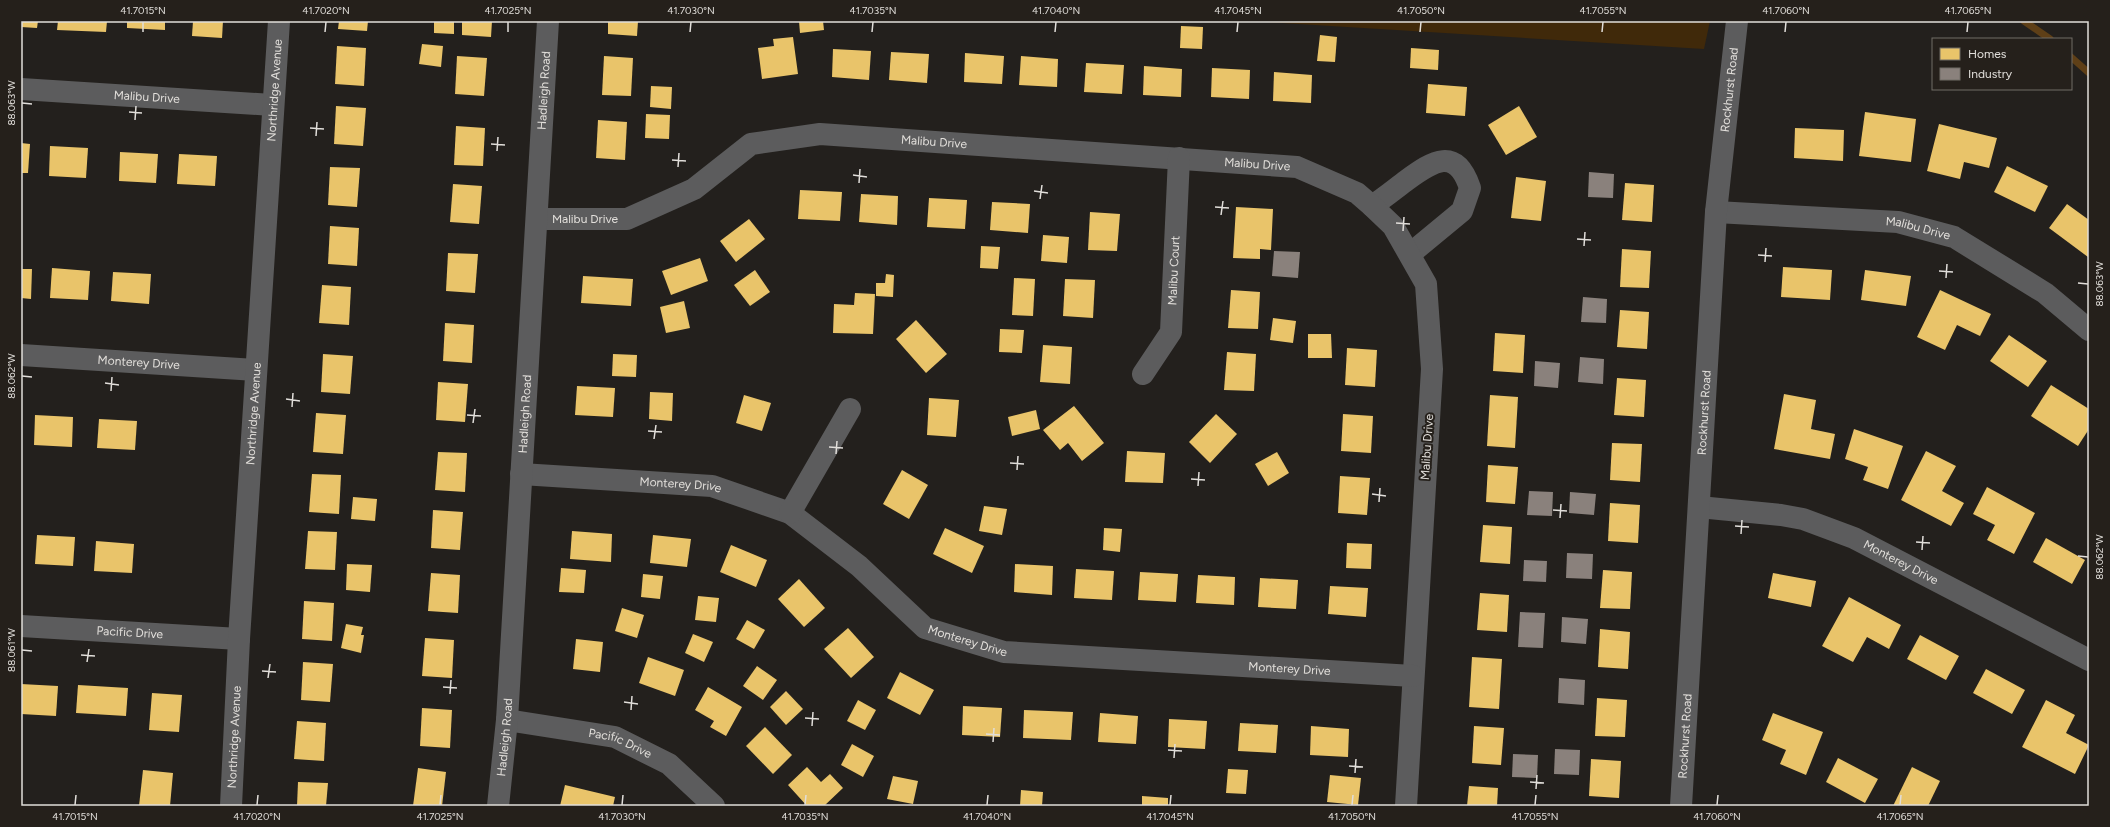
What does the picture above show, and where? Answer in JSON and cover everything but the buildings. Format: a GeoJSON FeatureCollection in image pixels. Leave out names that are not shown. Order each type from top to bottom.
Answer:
{"type":"FeatureCollection","features":[{"type":"Feature","properties":{"kind":"street","name":"Northridge Avenue"},"geometry":{"type":"LineString","coordinates":[[231,806],[239,639],[272,105],[279,21]]}},
{"type":"Feature","properties":{"kind":"street","name":"Hadleigh Road"},"geometry":{"type":"LineString","coordinates":[[498,806],[507,720],[521,474],[538,219],[548,21]]}},
{"type":"Feature","properties":{"kind":"street","name":"Rockhurst Road"},"geometry":{"type":"LineString","coordinates":[[1681,806],[1716,212],[1737,21]]}},
{"type":"Feature","properties":{"kind":"street","name":"Malibu Drive"},"geometry":{"type":"LineString","coordinates":[[21,89],[272,105]]}},
{"type":"Feature","properties":{"kind":"street","name":"Malibu Drive"},"geometry":{"type":"LineString","coordinates":[[538,219],[626,219],[694,189],[751,144],[820,134],[1298,167],[1357,193],[1393,226],[1426,284],[1432,369],[1406,806]]}},
{"type":"Feature","properties":{"kind":"street","name":"Malibu Court"},"geometry":{"type":"LineString","coordinates":[[1142,374],[1171,332],[1179,158]]}},
{"type":"Feature","properties":{"kind":"street"},"geometry":{"type":"LineString","coordinates":[[1372,206],[1428,164],[1439,161],[1451,162],[1461,169],[1470,188],[1462,211],[1410,254]]}},
{"type":"Feature","properties":{"kind":"street","name":"Malibu Drive"},"geometry":{"type":"LineString","coordinates":[[1716,212],[1898,222],[1954,237],[2045,293],[2089,330]]}},
{"type":"Feature","properties":{"kind":"street","name":"Monterey Drive"},"geometry":{"type":"LineString","coordinates":[[21,355],[256,370]]}},
{"type":"Feature","properties":{"kind":"street"},"geometry":{"type":"LineString","coordinates":[[790,513],[850,409]]}},
{"type":"Feature","properties":{"kind":"street","name":"Monterey Drive"},"geometry":{"type":"LineString","coordinates":[[521,474],[712,486],[790,513],[859,566],[925,628],[1004,652],[1413,676]]}},
{"type":"Feature","properties":{"kind":"street","name":"Monterey Drive"},"geometry":{"type":"LineString","coordinates":[[1699,507],[1781,515],[1821,524],[1854,538],[2089,660]]}},
{"type":"Feature","properties":{"kind":"street","name":"Pacific Drive"},"geometry":{"type":"LineString","coordinates":[[21,626],[239,639]]}},
{"type":"Feature","properties":{"kind":"street","name":"Pacific Drive"},"geometry":{"type":"LineString","coordinates":[[507,720],[615,737],[669,764],[714,806]]}},
{"type":"Feature","properties":{"kind":"shaded area"},"geometry":{"type":"Polygon","coordinates":[[[1250,21],[1710,21],[1704,49],[1250,21]]]}},
{"type":"Feature","properties":{"kind":"waterway"},"geometry":{"type":"LineString","coordinates":[[2024,21],[2049,38]]}},
{"type":"Feature","properties":{"kind":"waterway"},"geometry":{"type":"LineString","coordinates":[[2072,58],[2089,73]]}}]}
